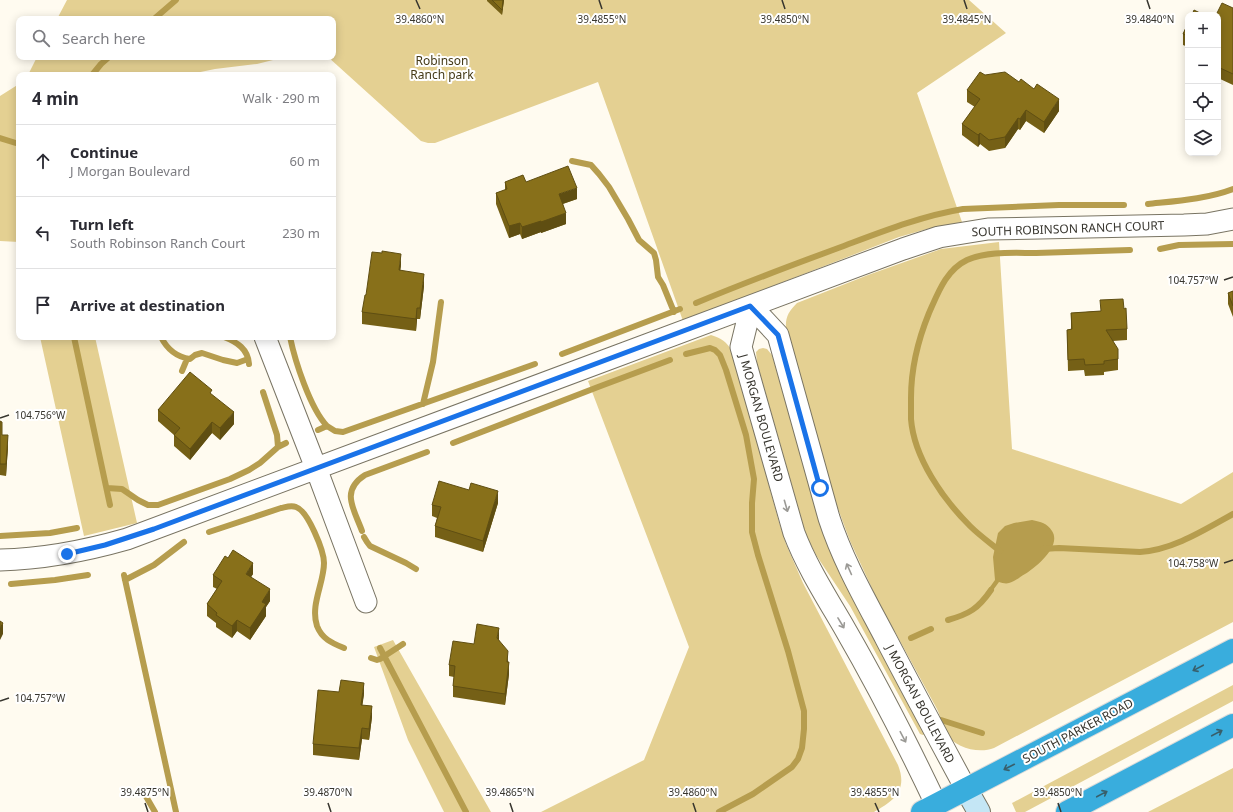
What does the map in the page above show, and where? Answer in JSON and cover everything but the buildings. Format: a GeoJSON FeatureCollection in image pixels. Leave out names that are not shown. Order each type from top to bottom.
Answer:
{"type":"FeatureCollection","features":[{"type":"Feature","properties":{"kind":"highway","name":"SOUTH PARKER ROAD"},"geometry":{"type":"LineString","coordinates":[[933,809],[966,789],[1233,650]]}},
{"type":"Feature","properties":{"kind":"highway"},"geometry":{"type":"LineString","coordinates":[[1067,812],[1233,724]]}},
{"type":"Feature","properties":{"kind":"street","name":"SOUTH ROBINSON RANCH COURT"},"geometry":{"type":"LineString","coordinates":[[0,560],[67,554],[127,539],[922,242],[939,237],[988,229],[1184,225],[1208,224],[1233,219]]}},
{"type":"Feature","properties":{"kind":"street","name":"J MORGAN BOULEVARD"},"geometry":{"type":"LineString","coordinates":[[750,306],[778,335],[829,518],[851,573],[979,812]]}},
{"type":"Feature","properties":{"kind":"street","name":"J MORGAN BOULEVARD"},"geometry":{"type":"LineString","coordinates":[[750,306],[741,347],[794,533],[810,567],[849,636],[909,749],[933,809]]}},
{"type":"Feature","properties":{"kind":"street"},"geometry":{"type":"LineString","coordinates":[[265,340],[316,468],[366,602]]}},
{"type":"Feature","properties":{"kind":"green space","name":"Robinson Ranch park"},"geometry":{"type":"Polygon","coordinates":[[[67,0],[969,0],[1006,33],[917,93],[962,222],[927,229],[899,237],[683,321],[598,82],[435,143],[428,143],[421,141],[331,60],[336,60],[336,16],[59,16],[67,0]]]}},
{"type":"Feature","properties":{"kind":"green space"},"geometry":{"type":"Polygon","coordinates":[[[36,60],[273,60],[257,64],[200,72],[30,72],[36,60]]]}},
{"type":"Feature","properties":{"kind":"green space"},"geometry":{"type":"Polygon","coordinates":[[[16,86],[16,242],[0,241],[0,96],[16,86]]]}},
{"type":"Feature","properties":{"kind":"green space"},"geometry":{"type":"Polygon","coordinates":[[[999,242],[1012,449],[1181,504],[1233,472],[1233,622],[994,748],[988,750],[974,750],[955,743],[946,733],[937,709],[877,599],[850,541],[837,506],[786,329],[786,321],[788,314],[797,303],[868,275],[941,249],[999,242]]]}},
{"type":"Feature","properties":{"kind":"green space"},"geometry":{"type":"Polygon","coordinates":[[[711,335],[723,341],[732,351],[786,544],[803,583],[898,765],[901,774],[900,788],[888,804],[874,812],[541,812],[644,760],[689,647],[588,381],[711,335]]]}},
{"type":"Feature","properties":{"kind":"green space"},"geometry":{"type":"Polygon","coordinates":[[[41,340],[96,340],[137,523],[84,536],[41,340]]]}},
{"type":"Feature","properties":{"kind":"green space"},"geometry":{"type":"Polygon","coordinates":[[[763,348],[767,349],[772,355],[814,502],[828,545],[925,734],[923,735],[920,734],[850,606],[816,555],[806,535],[757,363],[756,352],[763,348]]]}},
{"type":"Feature","properties":{"kind":"green space"},"geometry":{"type":"Polygon","coordinates":[[[393,640],[491,812],[444,812],[408,740],[374,647],[393,640]]]}},
{"type":"Feature","properties":{"kind":"green space"},"geometry":{"type":"Polygon","coordinates":[[[1233,685],[1233,701],[1025,812],[1016,812],[1012,803],[1233,685]]]}},
{"type":"Feature","properties":{"kind":"green space"},"geometry":{"type":"Polygon","coordinates":[[[1233,768],[1233,812],[1148,812],[1233,768]]]}},
{"type":"Feature","properties":{"kind":"shaded area"},"geometry":{"type":"Polygon","coordinates":[[[1032,520],[1041,522],[1052,531],[1054,543],[1051,549],[1046,556],[1030,571],[1013,582],[999,582],[988,597],[985,594],[995,580],[993,557],[998,533],[1005,526],[1032,520]]]}},
{"type":"Feature","properties":{"kind":"waterway"},"geometry":{"type":"LineString","coordinates":[[157,16],[176,0]]}},
{"type":"Feature","properties":{"kind":"waterway"},"geometry":{"type":"LineString","coordinates":[[94,72],[106,60]]}},
{"type":"Feature","properties":{"kind":"waterway"},"geometry":{"type":"LineString","coordinates":[[0,138],[16,143]]}},
{"type":"Feature","properties":{"kind":"waterway"},"geometry":{"type":"LineString","coordinates":[[572,161],[591,165],[609,187],[639,240],[654,253],[658,277],[663,285],[674,312]]}},
{"type":"Feature","properties":{"kind":"waterway"},"geometry":{"type":"LineString","coordinates":[[1148,204],[1180,201],[1233,189]]}},
{"type":"Feature","properties":{"kind":"waterway"},"geometry":{"type":"LineString","coordinates":[[696,303],[768,274],[886,230],[947,212],[963,209],[1059,205],[1124,205]]}},
{"type":"Feature","properties":{"kind":"waterway"},"geometry":{"type":"LineString","coordinates":[[1160,249],[1179,245],[1233,244]]}},
{"type":"Feature","properties":{"kind":"waterway"},"geometry":{"type":"LineString","coordinates":[[1000,551],[970,526],[940,491],[924,463],[913,434],[911,419],[912,376],[918,344],[929,313],[939,290],[948,276],[960,264],[975,257],[1001,253],[1130,250]]}},
{"type":"Feature","properties":{"kind":"waterway"},"geometry":{"type":"LineString","coordinates":[[423,404],[433,362],[441,302]]}},
{"type":"Feature","properties":{"kind":"waterway"},"geometry":{"type":"LineString","coordinates":[[562,354],[680,309]]}},
{"type":"Feature","properties":{"kind":"waterway"},"geometry":{"type":"LineString","coordinates":[[75,340],[110,505]]}},
{"type":"Feature","properties":{"kind":"waterway"},"geometry":{"type":"LineString","coordinates":[[163,340],[173,352],[185,358],[190,359],[195,355],[202,353],[237,363],[248,359]]}},
{"type":"Feature","properties":{"kind":"waterway"},"geometry":{"type":"LineString","coordinates":[[231,340],[244,350],[249,364]]}},
{"type":"Feature","properties":{"kind":"waterway"},"geometry":{"type":"LineString","coordinates":[[291,340],[299,371],[309,396],[327,426]]}},
{"type":"Feature","properties":{"kind":"waterway"},"geometry":{"type":"LineString","coordinates":[[686,354],[710,348],[715,350],[720,355],[726,370],[746,435],[754,479],[752,532],[788,651],[804,711],[802,748],[798,759],[792,767],[753,794],[719,812]]}},
{"type":"Feature","properties":{"kind":"waterway"},"geometry":{"type":"LineString","coordinates":[[182,371],[187,359]]}},
{"type":"Feature","properties":{"kind":"waterway"},"geometry":{"type":"LineString","coordinates":[[453,443],[670,360]]}},
{"type":"Feature","properties":{"kind":"waterway"},"geometry":{"type":"LineString","coordinates":[[318,430],[327,426],[335,431],[343,432],[535,364]]}},
{"type":"Feature","properties":{"kind":"waterway"},"geometry":{"type":"LineString","coordinates":[[263,392],[277,435],[278,447]]}},
{"type":"Feature","properties":{"kind":"waterway"},"geometry":{"type":"LineString","coordinates":[[107,488],[122,489],[148,505],[158,505],[230,479],[249,470],[260,463],[278,447],[286,443]]}},
{"type":"Feature","properties":{"kind":"waterway"},"geometry":{"type":"LineString","coordinates":[[362,531],[351,501],[353,487],[357,481],[365,475],[427,452]]}},
{"type":"Feature","properties":{"kind":"waterway"},"geometry":{"type":"LineString","coordinates":[[209,532],[288,506],[296,507],[301,510],[310,523],[318,541],[324,563],[315,610],[317,626],[325,637],[344,648]]}},
{"type":"Feature","properties":{"kind":"waterway"},"geometry":{"type":"LineString","coordinates":[[1043,549],[1059,548],[1140,552],[1152,550],[1176,543],[1200,533],[1233,514]]}},
{"type":"Feature","properties":{"kind":"waterway"},"geometry":{"type":"LineString","coordinates":[[0,536],[50,533],[77,528]]}},
{"type":"Feature","properties":{"kind":"waterway"},"geometry":{"type":"LineString","coordinates":[[364,537],[370,546],[416,569]]}},
{"type":"Feature","properties":{"kind":"waterway"},"geometry":{"type":"LineString","coordinates":[[125,580],[154,565],[184,542]]}},
{"type":"Feature","properties":{"kind":"waterway"},"geometry":{"type":"LineString","coordinates":[[11,584],[88,575]]}},
{"type":"Feature","properties":{"kind":"waterway"},"geometry":{"type":"LineString","coordinates":[[124,575],[176,812]]}},
{"type":"Feature","properties":{"kind":"waterway"},"geometry":{"type":"LineString","coordinates":[[948,620],[972,610],[982,602],[991,590]]}},
{"type":"Feature","properties":{"kind":"waterway"},"geometry":{"type":"LineString","coordinates":[[911,638],[931,629]]}},
{"type":"Feature","properties":{"kind":"waterway"},"geometry":{"type":"LineString","coordinates":[[371,658],[377,660],[380,659],[403,644]]}},
{"type":"Feature","properties":{"kind":"waterway"},"geometry":{"type":"LineString","coordinates":[[380,648],[466,812]]}},
{"type":"Feature","properties":{"kind":"waterway"},"geometry":{"type":"LineString","coordinates":[[941,720],[982,733]]}},
{"type":"Feature","properties":{"kind":"waterway"},"geometry":{"type":"LineString","coordinates":[[144,793],[155,812]]}},
{"type":"Feature","properties":{"kind":"route"},"geometry":{"type":"LineString","coordinates":[[67,554],[127,539],[750,306],[778,335],[820,488]]}}]}
